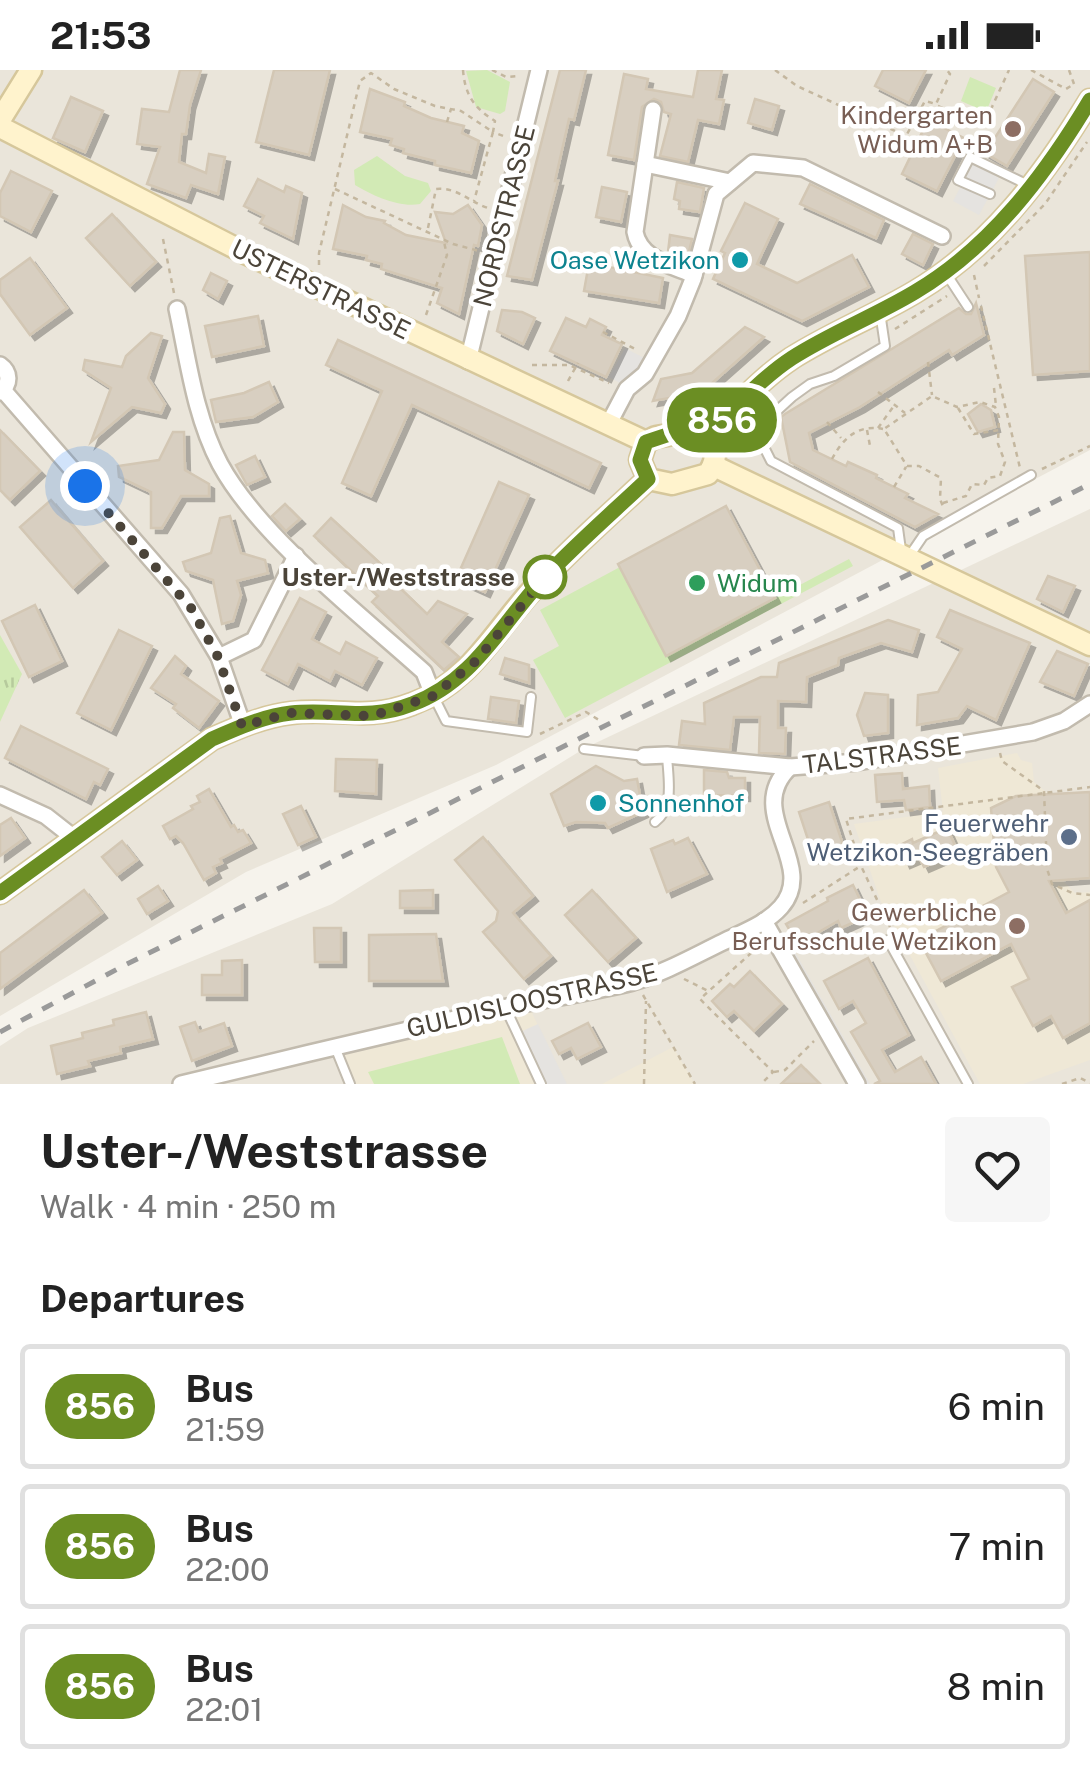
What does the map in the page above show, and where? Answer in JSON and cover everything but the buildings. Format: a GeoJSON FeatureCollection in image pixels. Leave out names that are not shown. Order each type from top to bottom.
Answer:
{"type":"FeatureCollection","features":[{"type":"Feature","properties":{"kind":"main road"},"geometry":{"type":"LineString","coordinates":[[0,124],[30,70]]}},
{"type":"Feature","properties":{"kind":"main road"},"geometry":{"type":"LineString","coordinates":[[648,479],[640,460],[646,442],[676,432],[706,434],[791,358],[880,312],[944,272],[989,234],[1061,148],[1090,100]]}},
{"type":"Feature","properties":{"kind":"main road","name":"USTERSTRASSE"},"geometry":{"type":"LineString","coordinates":[[0,124],[245,253],[646,442]]}},
{"type":"Feature","properties":{"kind":"main road"},"geometry":{"type":"LineString","coordinates":[[648,479],[672,484],[708,474],[714,466],[715,451],[706,434]]}},
{"type":"Feature","properties":{"kind":"main road"},"geometry":{"type":"LineString","coordinates":[[714,466],[1090,645]]}},
{"type":"Feature","properties":{"kind":"main road"},"geometry":{"type":"LineString","coordinates":[[0,893],[193,750],[242,726],[290,713],[372,716],[433,696],[476,661],[545,577],[648,479]]}},
{"type":"Feature","properties":{"kind":"street","name":"NORDSTRASSE"},"geometry":{"type":"LineString","coordinates":[[468,361],[538,72]]}},
{"type":"Feature","properties":{"kind":"street"},"geometry":{"type":"LineString","coordinates":[[652,110],[635,232],[637,246],[648,255],[694,275]]}},
{"type":"Feature","properties":{"kind":"street"},"geometry":{"type":"LineString","coordinates":[[608,425],[626,393],[645,374],[678,316],[694,275],[716,194],[753,163],[803,168],[942,236]]}},
{"type":"Feature","properties":{"kind":"street"},"geometry":{"type":"LineString","coordinates":[[645,164],[730,182]]}},
{"type":"Feature","properties":{"kind":"street"},"geometry":{"type":"LineString","coordinates":[[177,309],[201,413],[220,464],[248,504],[296,556],[424,672],[433,696]]}},
{"type":"Feature","properties":{"kind":"street"},"geometry":{"type":"LineString","coordinates":[[0,365],[8,376],[2,390],[180,594],[218,657],[242,726]]}},
{"type":"Feature","properties":{"kind":"street"},"geometry":{"type":"LineString","coordinates":[[218,657],[254,640],[296,556]]}},
{"type":"Feature","properties":{"kind":"street","name":"TALSTRASSE"},"geometry":{"type":"LineString","coordinates":[[644,756],[790,766],[899,757],[1033,732],[1064,721],[1090,704]]}},
{"type":"Feature","properties":{"kind":"street"},"geometry":{"type":"LineString","coordinates":[[790,766],[777,779],[772,806],[790,866],[791,886],[768,928],[857,1084]]}},
{"type":"Feature","properties":{"kind":"street"},"geometry":{"type":"LineString","coordinates":[[0,794],[46,816],[74,838]]}},
{"type":"Feature","properties":{"kind":"street","name":"GULDISLOOSTRASSE"},"geometry":{"type":"LineString","coordinates":[[181,1084],[504,1007],[635,981],[768,928]]}},
{"type":"Feature","properties":{"kind":"lane"},"geometry":{"type":"LineString","coordinates":[[990,194],[958,180],[970,158],[1032,186]]}},
{"type":"Feature","properties":{"kind":"lane"},"geometry":{"type":"LineString","coordinates":[[944,272],[968,307]]}},
{"type":"Feature","properties":{"kind":"lane"},"geometry":{"type":"LineString","coordinates":[[880,312],[885,346],[792,397],[768,420],[761,441],[771,461],[898,528],[905,556]]}},
{"type":"Feature","properties":{"kind":"lane"},"geometry":{"type":"LineString","coordinates":[[905,556],[922,536],[1027,477]]}},
{"type":"Feature","properties":{"kind":"lane"},"geometry":{"type":"LineString","coordinates":[[433,696],[446,721],[526,732],[531,697]]}},
{"type":"Feature","properties":{"kind":"lane","name":"TALSTRASSE"},"geometry":{"type":"LineString","coordinates":[[584,749],[644,756]]}},
{"type":"Feature","properties":{"kind":"lane"},"geometry":{"type":"LineString","coordinates":[[655,822],[668,806],[667,755]]}},
{"type":"Feature","properties":{"kind":"lane"},"geometry":{"type":"LineString","coordinates":[[888,940],[968,1084]]}},
{"type":"Feature","properties":{"kind":"lane"},"geometry":{"type":"LineString","coordinates":[[504,1007],[541,1084]]}},
{"type":"Feature","properties":{"kind":"lane"},"geometry":{"type":"LineString","coordinates":[[336,1047],[350,1084]]}},
{"type":"Feature","properties":{"kind":"path"},"geometry":{"type":"LineString","coordinates":[[463,70],[466,92],[474,108],[494,121],[474,201]]}},
{"type":"Feature","properties":{"kind":"path"},"geometry":{"type":"LineString","coordinates":[[492,70],[506,78],[538,72]]}},
{"type":"Feature","properties":{"kind":"path"},"geometry":{"type":"LineString","coordinates":[[775,70],[797,86],[906,136],[925,101],[982,126]]}},
{"type":"Feature","properties":{"kind":"path"},"geometry":{"type":"LineString","coordinates":[[936,104],[950,74],[947,70]]}},
{"type":"Feature","properties":{"kind":"path"},"geometry":{"type":"LineString","coordinates":[[970,158],[1009,70]]}},
{"type":"Feature","properties":{"kind":"path"},"geometry":{"type":"LineString","coordinates":[[1031,70],[1066,89],[1074,84]]}},
{"type":"Feature","properties":{"kind":"path"},"geometry":{"type":"LineString","coordinates":[[320,272],[319,253],[360,81],[371,74],[394,89],[461,111],[494,132],[522,141]]}},
{"type":"Feature","properties":{"kind":"path"},"geometry":{"type":"LineString","coordinates":[[391,99],[394,89]]}},
{"type":"Feature","properties":{"kind":"path"},"geometry":{"type":"LineString","coordinates":[[447,122],[451,109]]}},
{"type":"Feature","properties":{"kind":"path"},"geometry":{"type":"LineString","coordinates":[[427,231],[436,189],[446,188],[504,212]]}},
{"type":"Feature","properties":{"kind":"path"},"geometry":{"type":"LineString","coordinates":[[334,189],[443,239],[494,256]]}},
{"type":"Feature","properties":{"kind":"path"},"geometry":{"type":"LineString","coordinates":[[374,218],[375,208]]}},
{"type":"Feature","properties":{"kind":"path"},"geometry":{"type":"LineString","coordinates":[[416,237],[418,228]]}},
{"type":"Feature","properties":{"kind":"path"},"geometry":{"type":"LineString","coordinates":[[162,239],[177,309]]}},
{"type":"Feature","properties":{"kind":"path"},"geometry":{"type":"LineString","coordinates":[[424,321],[447,255],[443,239]]}},
{"type":"Feature","properties":{"kind":"path"},"geometry":{"type":"LineString","coordinates":[[974,275],[1027,477],[1090,446]]}},
{"type":"Feature","properties":{"kind":"path"},"geometry":{"type":"LineString","coordinates":[[603,332],[654,358]]}},
{"type":"Feature","properties":{"kind":"path"},"geometry":{"type":"LineString","coordinates":[[928,362],[932,396]]}},
{"type":"Feature","properties":{"kind":"path"},"geometry":{"type":"LineString","coordinates":[[528,370],[534,364],[552,369],[577,365],[626,393]]}},
{"type":"Feature","properties":{"kind":"path"},"geometry":{"type":"LineString","coordinates":[[566,387],[577,365]]}},
{"type":"Feature","properties":{"kind":"path"},"geometry":{"type":"LineString","coordinates":[[943,503],[966,496],[972,484],[984,485],[988,478],[1000,476],[1005,462],[998,444],[994,388]]}},
{"type":"Feature","properties":{"kind":"path"},"geometry":{"type":"LineString","coordinates":[[878,392],[906,414]]}},
{"type":"Feature","properties":{"kind":"path"},"geometry":{"type":"LineString","coordinates":[[932,396],[957,407],[974,434],[1000,430]]}},
{"type":"Feature","properties":{"kind":"path"},"geometry":{"type":"LineString","coordinates":[[832,459],[842,439],[866,428],[884,429],[932,396]]}},
{"type":"Feature","properties":{"kind":"path"},"geometry":{"type":"LineString","coordinates":[[957,407],[980,402],[995,407]]}},
{"type":"Feature","properties":{"kind":"path"},"geometry":{"type":"LineString","coordinates":[[878,428],[894,406]]}},
{"type":"Feature","properties":{"kind":"path"},"geometry":{"type":"LineString","coordinates":[[827,422],[842,439]]}},
{"type":"Feature","properties":{"kind":"path"},"geometry":{"type":"LineString","coordinates":[[866,428],[870,446]]}},
{"type":"Feature","properties":{"kind":"path"},"geometry":{"type":"LineString","coordinates":[[884,429],[907,466]]}},
{"type":"Feature","properties":{"kind":"path"},"geometry":{"type":"LineString","coordinates":[[894,488],[907,466]]}},
{"type":"Feature","properties":{"kind":"path"},"geometry":{"type":"LineString","coordinates":[[907,466],[920,466],[941,478],[942,515]]}},
{"type":"Feature","properties":{"kind":"path"},"geometry":{"type":"LineString","coordinates":[[530,738],[586,712],[599,720]]}},
{"type":"Feature","properties":{"kind":"path"},"geometry":{"type":"LineString","coordinates":[[1000,750],[1002,761],[1044,791]]}},
{"type":"Feature","properties":{"kind":"path"},"geometry":{"type":"LineString","coordinates":[[888,940],[894,936],[861,866],[846,819],[1090,787]]}},
{"type":"Feature","properties":{"kind":"path"},"geometry":{"type":"LineString","coordinates":[[1044,791],[1047,869],[1052,884],[1072,893],[1090,895]]}},
{"type":"Feature","properties":{"kind":"path"},"geometry":{"type":"LineString","coordinates":[[798,906],[861,866]]}},
{"type":"Feature","properties":{"kind":"path"},"geometry":{"type":"LineString","coordinates":[[768,928],[700,1000],[772,1072]]}},
{"type":"Feature","properties":{"kind":"path"},"geometry":{"type":"LineString","coordinates":[[672,967],[691,984],[710,991]]}},
{"type":"Feature","properties":{"kind":"path"},"geometry":{"type":"LineString","coordinates":[[635,981],[695,1084]]}},
{"type":"Feature","properties":{"kind":"path"},"geometry":{"type":"LineString","coordinates":[[644,1084],[646,1000]]}},
{"type":"Feature","properties":{"kind":"path"},"geometry":{"type":"LineString","coordinates":[[761,1084],[772,1072],[785,1070],[826,1029]]}},
{"type":"Feature","properties":{"kind":"path"},"geometry":{"type":"LineString","coordinates":[[1062,1084],[1080,1078],[1090,1083]]}},
{"type":"Feature","properties":{"kind":"shaded area"},"geometry":{"type":"Polygon","coordinates":[[[0,70],[1090,70],[1090,450],[496,765],[246,872],[0,1016],[0,70]]]}},
{"type":"Feature","properties":{"kind":"shaded area"},"geometry":{"type":"Polygon","coordinates":[[[973,164],[999,178],[979,215],[953,201],[973,164]]]}},
{"type":"Feature","properties":{"kind":"shaded area"},"geometry":{"type":"Polygon","coordinates":[[[625,348],[652,362],[629,388],[609,377],[625,348]]]}},
{"type":"Feature","properties":{"kind":"shaded area"},"geometry":{"type":"Polygon","coordinates":[[[1090,509],[1090,1084],[0,1084],[0,1046],[28,1028],[332,904],[585,748],[1090,509]]]}},
{"type":"Feature","properties":{"kind":"shaded area"},"geometry":{"type":"Polygon","coordinates":[[[1017,753],[1021,760],[1032,763],[1034,782],[1051,796],[1059,877],[1075,893],[1090,892],[1090,1060],[1023,1084],[980,1084],[881,902],[854,824],[943,812],[938,768],[1017,753]]]}},
{"type":"Feature","properties":{"kind":"shaded area"},"geometry":{"type":"Polygon","coordinates":[[[784,933],[870,1084],[857,1084],[774,940],[784,933]]]}},
{"type":"Feature","properties":{"kind":"shaded area"},"geometry":{"type":"Polygon","coordinates":[[[527,1003],[567,1084],[353,1084],[335,1047],[527,1003]]]}},
{"type":"Feature","properties":{"kind":"shaded area"},"geometry":{"type":"Polygon","coordinates":[[[538,1024],[567,1084],[541,1084],[516,1034],[538,1024]]]}},
{"type":"Feature","properties":{"kind":"shaded area"},"geometry":{"type":"Polygon","coordinates":[[[673,1047],[695,1084],[602,1084],[673,1047]]]}},
{"type":"Feature","properties":{"kind":"green space"},"geometry":{"type":"Polygon","coordinates":[[[487,70],[510,82],[505,111],[500,114],[476,107],[466,71],[487,70]]]}},
{"type":"Feature","properties":{"kind":"green space"},"geometry":{"type":"Polygon","coordinates":[[[970,77],[996,88],[986,112],[961,101],[970,77]]]}},
{"type":"Feature","properties":{"kind":"green space"},"geometry":{"type":"Polygon","coordinates":[[[377,156],[405,176],[428,183],[431,191],[420,204],[387,200],[355,185],[354,170],[377,156]]]}},
{"type":"Feature","properties":{"kind":"green space"},"geometry":{"type":"Polygon","coordinates":[[[849,559],[853,566],[565,718],[533,660],[559,646],[540,610],[620,567],[667,655],[849,559]]]}},
{"type":"Feature","properties":{"kind":"green space"},"geometry":{"type":"Polygon","coordinates":[[[0,635],[22,674],[0,722],[0,635]]]}},
{"type":"Feature","properties":{"kind":"green space"},"geometry":{"type":"Polygon","coordinates":[[[502,1037],[520,1084],[374,1084],[368,1072],[502,1037]]]}},
{"type":"Feature","properties":{"kind":"railway"},"geometry":{"type":"LineString","coordinates":[[0,1032],[123,966],[1090,484]]}},
{"type":"Feature","properties":{"kind":"bus line","name":"856"},"geometry":{"type":"LineString","coordinates":[[0,893],[212,739],[290,713],[372,716],[391,712],[446,687],[492,644],[545,577],[648,479],[640,460],[646,442],[676,432],[706,434],[791,358],[919,290],[948,268],[989,234],[1022,199],[1061,148],[1090,100]]}},
{"type":"Feature","properties":{"kind":"place","name":"Kindergarten Widum A+B"},"geometry":{"type":"Point","coordinates":[1013,129]}},
{"type":"Feature","properties":{"kind":"place","name":"Oase Wetzikon"},"geometry":{"type":"Point","coordinates":[740,260]}},
{"type":"Feature","properties":{"kind":"place","name":"Uster-/Weststrasse"},"geometry":{"type":"Point","coordinates":[545,577]}},
{"type":"Feature","properties":{"kind":"place","name":"Widum"},"geometry":{"type":"Point","coordinates":[697,583]}},
{"type":"Feature","properties":{"kind":"place","name":"Sonnenhof"},"geometry":{"type":"Point","coordinates":[598,803]}},
{"type":"Feature","properties":{"kind":"place","name":"Feuerwehr Wetzikon-Seegräben"},"geometry":{"type":"Point","coordinates":[1069,837]}},
{"type":"Feature","properties":{"kind":"place","name":"Gewerbliche Berufsschule Wetzikon"},"geometry":{"type":"Point","coordinates":[1017,926]}},
{"type":"Feature","properties":{"kind":"route"},"geometry":{"type":"LineString","coordinates":[[85,486],[191,608],[218,657],[242,726],[290,713],[372,716],[433,696],[476,661],[545,577]]}}]}
